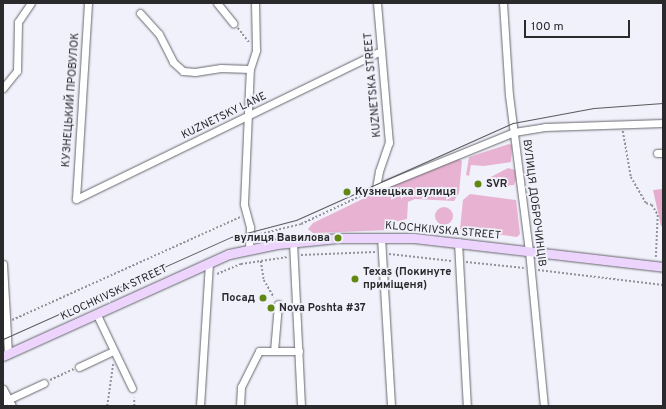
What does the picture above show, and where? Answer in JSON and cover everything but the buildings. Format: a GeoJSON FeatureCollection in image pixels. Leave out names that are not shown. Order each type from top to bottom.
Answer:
{"type":"FeatureCollection","features":[{"type":"Feature","properties":{"kind":"main road","name":"KLOCHKIVSKA STREET"},"geometry":{"type":"LineString","coordinates":[[6,355],[209,263],[249,248],[293,242],[381,237],[458,242],[660,267]]}},
{"type":"Feature","properties":{"kind":"street","name":"KUZNETSKY LANE"},"geometry":{"type":"LineString","coordinates":[[88,3],[76,199],[250,116],[381,51]]}},
{"type":"Feature","properties":{"kind":"street"},"geometry":{"type":"LineString","coordinates":[[217,3],[235,25]]}},
{"type":"Feature","properties":{"kind":"street"},"geometry":{"type":"LineString","coordinates":[[249,248],[250,237],[244,204],[250,116],[250,69],[256,50],[255,3]]}},
{"type":"Feature","properties":{"kind":"street","name":"KUZNETSKA STREET"},"geometry":{"type":"LineString","coordinates":[[376,188],[378,171],[389,142],[377,3]]}},
{"type":"Feature","properties":{"kind":"street","name":"ВУЛИЦЯ ДОБРОЧИНЦІВ"},"geometry":{"type":"LineString","coordinates":[[503,3],[514,132],[531,269],[544,406]]}},
{"type":"Feature","properties":{"kind":"street"},"geometry":{"type":"LineString","coordinates":[[3,88],[17,70],[18,22],[29,4]]}},
{"type":"Feature","properties":{"kind":"street"},"geometry":{"type":"LineString","coordinates":[[140,14],[159,34],[173,62],[183,71],[195,72],[221,68],[250,69]]}},
{"type":"Feature","properties":{"kind":"street"},"geometry":{"type":"LineString","coordinates":[[376,188],[514,132],[546,127],[622,123],[663,123]]}},
{"type":"Feature","properties":{"kind":"street"},"geometry":{"type":"LineString","coordinates":[[381,237],[391,406]]}},
{"type":"Feature","properties":{"kind":"street"},"geometry":{"type":"LineString","coordinates":[[293,242],[301,406]]}},
{"type":"Feature","properties":{"kind":"street"},"geometry":{"type":"LineString","coordinates":[[458,242],[467,406]]}},
{"type":"Feature","properties":{"kind":"street"},"geometry":{"type":"LineString","coordinates":[[200,406],[209,263]]}},
{"type":"Feature","properties":{"kind":"street"},"geometry":{"type":"LineString","coordinates":[[3,264],[8,322],[6,355]]}},
{"type":"Feature","properties":{"kind":"street"},"geometry":{"type":"LineString","coordinates":[[274,351],[278,304]]}},
{"type":"Feature","properties":{"kind":"street"},"geometry":{"type":"LineString","coordinates":[[97,315],[132,388]]}},
{"type":"Feature","properties":{"kind":"street"},"geometry":{"type":"LineString","coordinates":[[79,367],[114,351]]}},
{"type":"Feature","properties":{"kind":"street"},"geometry":{"type":"LineString","coordinates":[[240,406],[241,387],[259,351],[299,351]]}},
{"type":"Feature","properties":{"kind":"street"},"geometry":{"type":"LineString","coordinates":[[6,400],[44,383]]}},
{"type":"Feature","properties":{"kind":"street"},"geometry":{"type":"LineString","coordinates":[[3,389],[6,400],[12,406]]}},
{"type":"Feature","properties":{"kind":"path"},"geometry":{"type":"LineString","coordinates":[[235,25],[256,50]]}},
{"type":"Feature","properties":{"kind":"path"},"geometry":{"type":"LineString","coordinates":[[622,123],[630,177],[646,203],[652,205],[658,215],[660,267]]}},
{"type":"Feature","properties":{"kind":"path"},"geometry":{"type":"LineString","coordinates":[[250,237],[301,224],[376,188]]}},
{"type":"Feature","properties":{"kind":"path"},"geometry":{"type":"LineString","coordinates":[[8,322],[246,214]]}},
{"type":"Feature","properties":{"kind":"path"},"geometry":{"type":"LineString","coordinates":[[217,274],[241,264],[289,257]]}},
{"type":"Feature","properties":{"kind":"path"},"geometry":{"type":"LineString","coordinates":[[261,261],[264,280],[278,304]]}},
{"type":"Feature","properties":{"kind":"path"},"geometry":{"type":"LineString","coordinates":[[458,262],[663,285]]}},
{"type":"Feature","properties":{"kind":"path"},"geometry":{"type":"LineString","coordinates":[[107,406],[114,351]]}},
{"type":"Feature","properties":{"kind":"path"},"geometry":{"type":"LineString","coordinates":[[44,383],[79,367]]}},
{"type":"Feature","properties":{"kind":"path"},"geometry":{"type":"LineString","coordinates":[[134,398],[134,406]]}},
{"type":"Feature","properties":{"kind":"shaded area"},"geometry":{"type":"Polygon","coordinates":[[[509,144],[512,145],[511,162],[484,166],[471,165],[469,176],[466,175],[469,157],[509,144]]]}},
{"type":"Feature","properties":{"kind":"shaded area"},"geometry":{"type":"Polygon","coordinates":[[[459,159],[462,161],[459,193],[454,201],[415,199],[408,202],[407,219],[394,222],[390,230],[313,233],[308,229],[313,223],[375,193],[459,159]]]}},
{"type":"Feature","properties":{"kind":"shaded area"},"geometry":{"type":"Polygon","coordinates":[[[508,168],[515,170],[516,179],[514,185],[504,186],[498,180],[487,179],[508,168]]]}},
{"type":"Feature","properties":{"kind":"shaded area"},"geometry":{"type":"Polygon","coordinates":[[[663,189],[663,226],[661,226],[653,190],[663,189]]]}},
{"type":"Feature","properties":{"kind":"shaded area"},"geometry":{"type":"Polygon","coordinates":[[[470,194],[516,200],[520,234],[517,237],[460,229],[463,200],[470,194]]]}},
{"type":"Feature","properties":{"kind":"shaded area"},"geometry":{"type":"Polygon","coordinates":[[[444,207],[450,210],[453,216],[450,222],[444,225],[438,222],[435,216],[438,210],[444,207]]]}},
{"type":"Feature","properties":{"kind":"tram line"},"geometry":{"type":"LineString","coordinates":[[3,339],[231,237],[296,220],[513,123],[594,108],[663,103]]}},
{"type":"Feature","properties":{"kind":"place","name":"SVR"},"geometry":{"type":"Point","coordinates":[478,184]}},
{"type":"Feature","properties":{"kind":"place","name":"Кузнецька вулиця"},"geometry":{"type":"Point","coordinates":[347,192]}},
{"type":"Feature","properties":{"kind":"place","name":"вулиця Вавилова"},"geometry":{"type":"Point","coordinates":[338,238]}},
{"type":"Feature","properties":{"kind":"place","name":"Texas (Покинуте приміщеня)"},"geometry":{"type":"Point","coordinates":[355,279]}},
{"type":"Feature","properties":{"kind":"place","name":"Посад"},"geometry":{"type":"Point","coordinates":[263,298]}},
{"type":"Feature","properties":{"kind":"place","name":"Nova Poshta #37"},"geometry":{"type":"Point","coordinates":[271,308]}}]}
